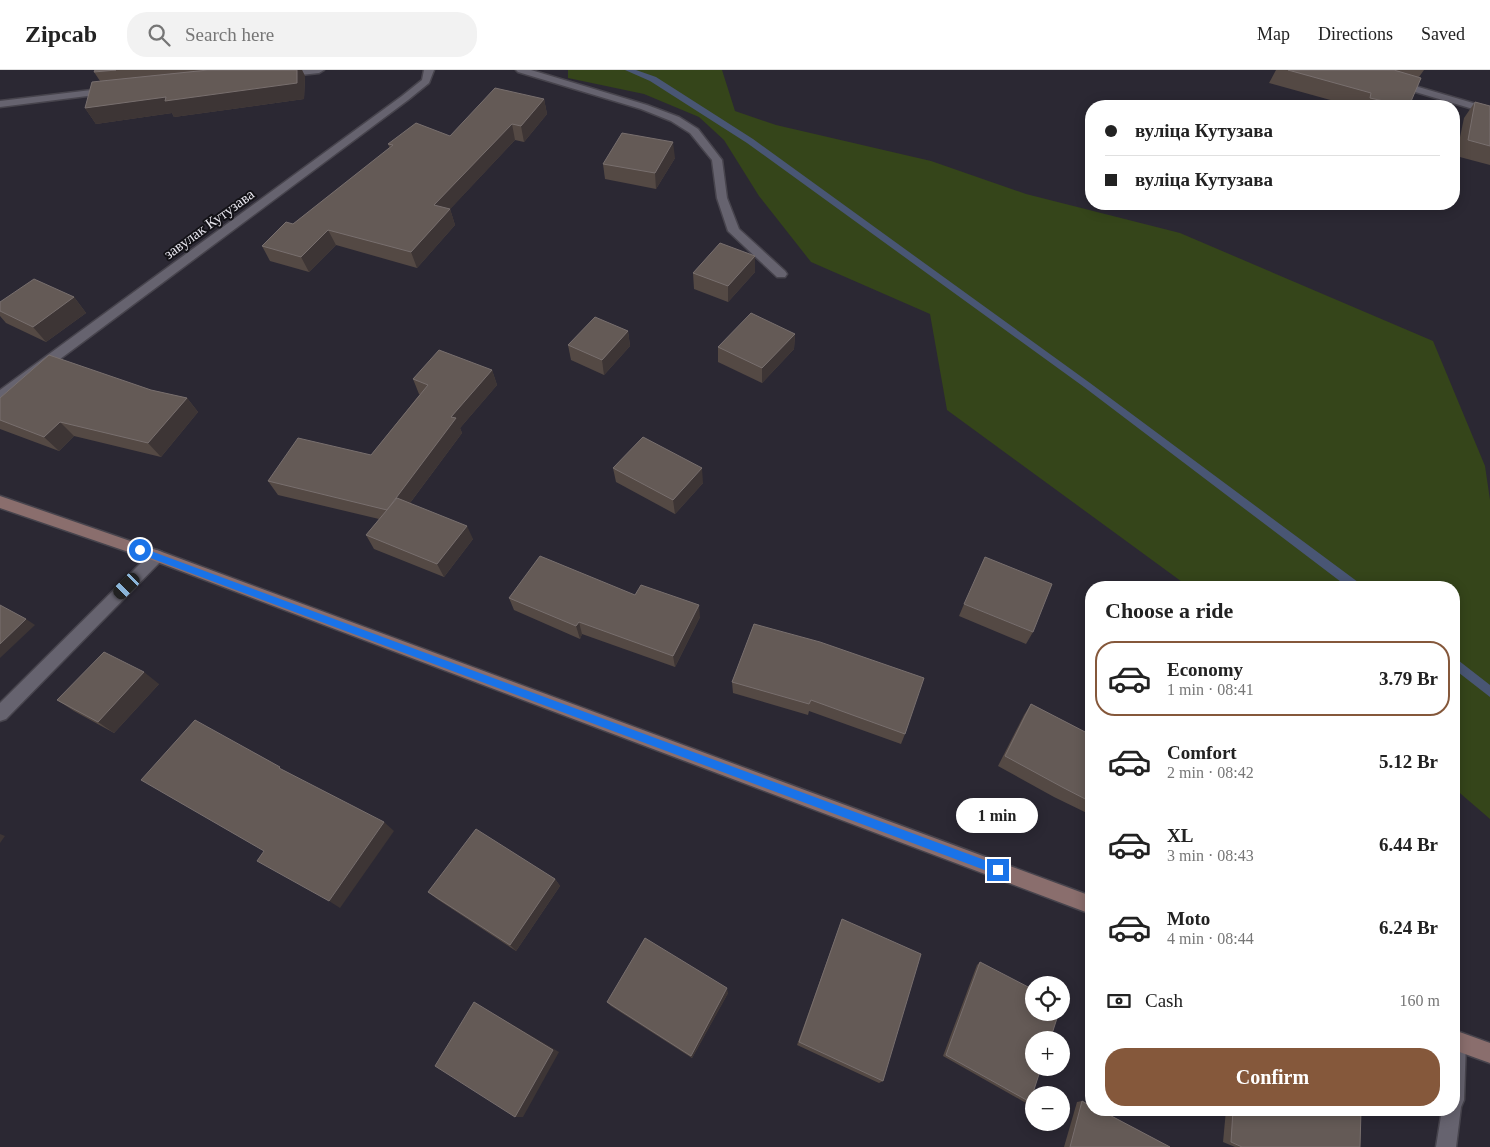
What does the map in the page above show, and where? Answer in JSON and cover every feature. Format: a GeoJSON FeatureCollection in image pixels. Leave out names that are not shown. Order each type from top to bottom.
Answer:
{"type":"FeatureCollection","features":[{"type":"Feature","properties":{"kind":"main road"},"geometry":{"type":"LineString","coordinates":[[0,502],[157,556],[1085,903]]}},
{"type":"Feature","properties":{"kind":"main road"},"geometry":{"type":"LineString","coordinates":[[1460,1043],[1490,1053]]}},
{"type":"Feature","properties":{"kind":"street"},"geometry":{"type":"LineString","coordinates":[[271,75],[319,70]]}},
{"type":"Feature","properties":{"kind":"street","name":"завулак Кутузава"},"geometry":{"type":"LineString","coordinates":[[0,397],[405,98],[426,81],[429,70]]}},
{"type":"Feature","properties":{"kind":"street"},"geometry":{"type":"LineString","coordinates":[[521,70],[644,107],[675,119],[694,131],[717,160],[722,198],[734,230],[781,274]]}},
{"type":"Feature","properties":{"kind":"street"},"geometry":{"type":"LineString","coordinates":[[1389,81],[1453,100]]}},
{"type":"Feature","properties":{"kind":"street"},"geometry":{"type":"LineString","coordinates":[[0,104],[118,90]]}},
{"type":"Feature","properties":{"kind":"street"},"geometry":{"type":"LineString","coordinates":[[1460,102],[1490,111]]}},
{"type":"Feature","properties":{"kind":"street"},"geometry":{"type":"LineString","coordinates":[[0,714],[157,556]]}},
{"type":"Feature","properties":{"kind":"street"},"geometry":{"type":"LineString","coordinates":[[1446,1147],[1451,1116]]}},
{"type":"Feature","properties":{"kind":"green space"},"geometry":{"type":"Polygon","coordinates":[[[568,70],[722,70],[735,111],[776,125],[931,161],[1026,194],[1180,233],[1433,341],[1485,466],[1490,500],[1490,819],[1460,793],[1460,581],[1181,581],[947,410],[930,314],[811,262],[759,196],[724,140],[699,117],[644,94],[568,78],[568,70]]]}},
{"type":"Feature","properties":{"kind":"building"},"geometry":{"type":"Polygon","coordinates":[[[95,70],[116,70],[94,72],[95,70]]]}},
{"type":"Feature","properties":{"kind":"building"},"geometry":{"type":"Polygon","coordinates":[[[208,70],[297,70],[297,83],[165,101],[166,97],[85,108],[92,82],[208,70]]]}},
{"type":"Feature","properties":{"kind":"building"},"geometry":{"type":"Polygon","coordinates":[[[1288,70],[1394,70],[1421,78],[1412,100],[1379,100],[1370,98],[1371,93],[1288,70]]]}},
{"type":"Feature","properties":{"kind":"building"},"geometry":{"type":"Polygon","coordinates":[[[495,88],[544,99],[521,126],[512,124],[434,205],[450,209],[411,252],[328,230],[301,257],[262,246],[286,222],[293,224],[393,145],[388,144],[416,123],[450,136],[495,88]]]}},
{"type":"Feature","properties":{"kind":"building"},"geometry":{"type":"Polygon","coordinates":[[[1475,102],[1490,106],[1490,146],[1468,140],[1475,102]]]}},
{"type":"Feature","properties":{"kind":"building"},"geometry":{"type":"Polygon","coordinates":[[[622,133],[673,142],[655,173],[603,164],[622,133]]]}},
{"type":"Feature","properties":{"kind":"building"},"geometry":{"type":"Polygon","coordinates":[[[720,243],[755,256],[728,286],[693,273],[720,243]]]}},
{"type":"Feature","properties":{"kind":"building"},"geometry":{"type":"Polygon","coordinates":[[[34,279],[74,297],[33,327],[0,311],[0,302],[34,279]]]}},
{"type":"Feature","properties":{"kind":"building"},"geometry":{"type":"Polygon","coordinates":[[[751,313],[795,334],[762,368],[718,347],[751,313]]]}},
{"type":"Feature","properties":{"kind":"building"},"geometry":{"type":"Polygon","coordinates":[[[595,317],[628,331],[602,360],[568,345],[595,317]]]}},
{"type":"Feature","properties":{"kind":"building"},"geometry":{"type":"Polygon","coordinates":[[[439,350],[492,370],[451,417],[456,418],[387,510],[268,481],[298,438],[371,455],[428,385],[413,379],[439,350]]]}},
{"type":"Feature","properties":{"kind":"building"},"geometry":{"type":"Polygon","coordinates":[[[49,355],[151,390],[187,398],[148,443],[60,422],[44,437],[0,420],[0,398],[49,355]]]}},
{"type":"Feature","properties":{"kind":"building"},"geometry":{"type":"Polygon","coordinates":[[[643,437],[702,468],[673,500],[613,468],[643,437]]]}},
{"type":"Feature","properties":{"kind":"building"},"geometry":{"type":"Polygon","coordinates":[[[397,498],[467,526],[437,564],[366,535],[397,498]]]}},
{"type":"Feature","properties":{"kind":"building"},"geometry":{"type":"Polygon","coordinates":[[[540,556],[635,595],[641,585],[699,605],[673,656],[579,622],[576,626],[509,598],[540,556]]]}},
{"type":"Feature","properties":{"kind":"building"},"geometry":{"type":"Polygon","coordinates":[[[985,557],[1052,584],[1033,632],[964,604],[985,557]]]}},
{"type":"Feature","properties":{"kind":"building"},"geometry":{"type":"Polygon","coordinates":[[[0,605],[26,619],[0,644],[0,605]]]}},
{"type":"Feature","properties":{"kind":"building"},"geometry":{"type":"Polygon","coordinates":[[[754,624],[820,642],[924,678],[905,734],[811,700],[809,704],[732,682],[754,624]]]}},
{"type":"Feature","properties":{"kind":"building"},"geometry":{"type":"Polygon","coordinates":[[[104,652],[144,672],[98,722],[57,700],[104,652]]]}},
{"type":"Feature","properties":{"kind":"building"},"geometry":{"type":"Polygon","coordinates":[[[1031,704],[1085,732],[1085,799],[1062,787],[1005,756],[1031,704]]]}},
{"type":"Feature","properties":{"kind":"building"},"geometry":{"type":"Polygon","coordinates":[[[195,720],[279,768],[384,822],[329,901],[257,861],[264,851],[141,780],[195,720]]]}},
{"type":"Feature","properties":{"kind":"building"},"geometry":{"type":"Polygon","coordinates":[[[476,829],[555,879],[510,945],[428,892],[476,829]]]}},
{"type":"Feature","properties":{"kind":"building"},"geometry":{"type":"Polygon","coordinates":[[[842,919],[921,954],[883,1081],[799,1042],[842,919]]]}},
{"type":"Feature","properties":{"kind":"building"},"geometry":{"type":"Polygon","coordinates":[[[645,938],[727,988],[691,1056],[607,1002],[645,938]]]}},
{"type":"Feature","properties":{"kind":"building"},"geometry":{"type":"Polygon","coordinates":[[[980,962],[1025,985],[1025,1021],[1056,1021],[1053,1031],[1025,1031],[1025,1076],[1038,1076],[1035,1086],[1025,1086],[1025,1099],[946,1055],[980,962]]]}},
{"type":"Feature","properties":{"kind":"building"},"geometry":{"type":"Polygon","coordinates":[[[474,1002],[553,1050],[515,1117],[435,1066],[474,1002]]]}},
{"type":"Feature","properties":{"kind":"building"},"geometry":{"type":"Polygon","coordinates":[[[1082,1101],[1085,1103],[1085,1116],[1111,1116],[1170,1147],[1070,1147],[1082,1101]]]}},
{"type":"Feature","properties":{"kind":"building"},"geometry":{"type":"Polygon","coordinates":[[[1233,1116],[1361,1116],[1360,1147],[1242,1147],[1231,1142],[1233,1116]]]}},
{"type":"Feature","properties":{"kind":"waterway"},"geometry":{"type":"LineString","coordinates":[[629,70],[653,79],[750,141],[1087,385],[1349,581]]}},
{"type":"Feature","properties":{"kind":"waterway"},"geometry":{"type":"LineString","coordinates":[[1460,667],[1490,692]]}},
{"type":"Feature","properties":{"kind":"route"},"geometry":{"type":"LineString","coordinates":[[140,550],[998,870]]}}]}
